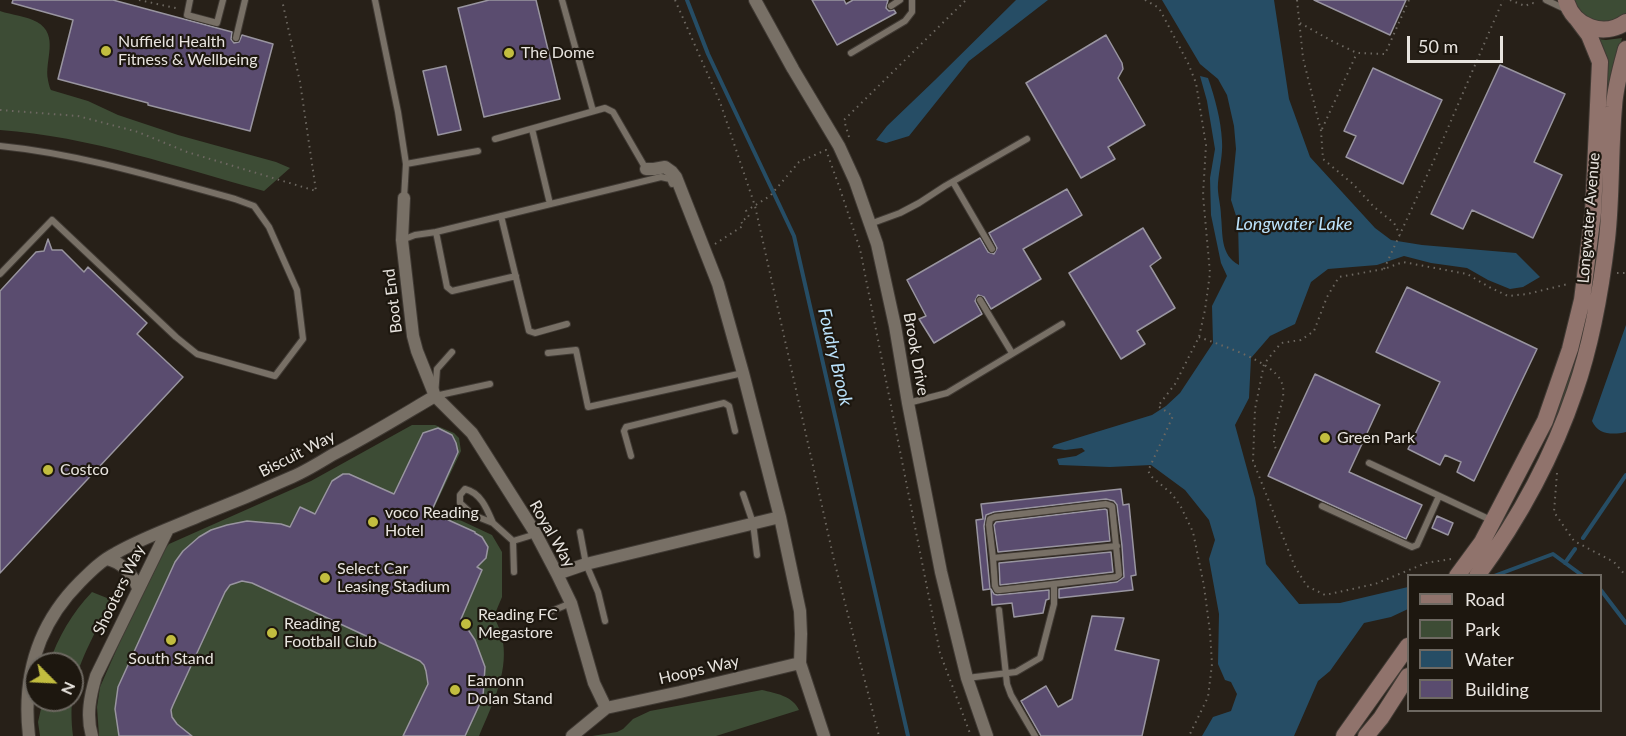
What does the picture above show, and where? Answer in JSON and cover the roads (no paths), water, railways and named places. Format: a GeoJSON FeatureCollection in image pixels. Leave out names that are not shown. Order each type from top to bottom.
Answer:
{"type":"FeatureCollection","features":[{"type":"Feature","properties":{"kind":"street","name":"Brook Drive"},"geometry":{"type":"LineString","coordinates":[[755,0],[839,146],[855,181],[877,244],[942,572],[966,678],[987,736]]}},
{"type":"Feature","properties":{"kind":"street"},"geometry":{"type":"LineString","coordinates":[[1571,10],[1589,27],[1613,29],[1626,22]]}},
{"type":"Feature","properties":{"kind":"street","name":"Longwater Avenue"},"geometry":{"type":"LineString","coordinates":[[1464,569],[1482,542],[1545,421],[1570,349],[1582,300],[1593,213],[1600,62],[1589,35],[1571,10]]}},
{"type":"Feature","properties":{"kind":"street","name":"Longwater Avenue"},"geometry":{"type":"LineString","coordinates":[[1464,569],[1496,550],[1523,504],[1561,429],[1576,390],[1587,354],[1601,284],[1607,238],[1614,104],[1626,49]]}},
{"type":"Feature","properties":{"kind":"street"},"geometry":{"type":"LineString","coordinates":[[646,169],[665,167],[672,172],[684,195],[718,284],[780,517],[800,611],[800,663],[824,736]]}},
{"type":"Feature","properties":{"kind":"street","name":"Boot End"},"geometry":{"type":"LineString","coordinates":[[404,198],[402,240],[413,336],[435,396]]}},
{"type":"Feature","properties":{"kind":"street","name":"Biscuit Way"},"geometry":{"type":"LineString","coordinates":[[29,736],[27,705],[29,680],[32,663],[44,632],[52,616],[70,592],[95,567],[115,553],[296,475],[367,437],[435,396]]}},
{"type":"Feature","properties":{"kind":"street","name":"Royal Way"},"geometry":{"type":"LineString","coordinates":[[435,396],[472,433],[536,534],[558,574],[571,603],[594,683],[606,708]]}},
{"type":"Feature","properties":{"kind":"street"},"geometry":{"type":"LineString","coordinates":[[558,574],[586,564],[780,517]]}},
{"type":"Feature","properties":{"kind":"street","name":"Shooters Way"},"geometry":{"type":"LineString","coordinates":[[92,736],[89,697],[92,687],[168,529]]}},
{"type":"Feature","properties":{"kind":"street"},"geometry":{"type":"LineString","coordinates":[[107,559],[124,566],[138,588]]}},
{"type":"Feature","properties":{"kind":"street"},"geometry":{"type":"LineString","coordinates":[[1344,736],[1407,647]]}},
{"type":"Feature","properties":{"kind":"street","name":"Hoops Way"},"geometry":{"type":"LineString","coordinates":[[606,708],[800,663]]}},
{"type":"Feature","properties":{"kind":"street"},"geometry":{"type":"LineString","coordinates":[[1366,736],[1381,718],[1407,678]]}},
{"type":"Feature","properties":{"kind":"street"},"geometry":{"type":"LineString","coordinates":[[572,736],[606,708]]}},
{"type":"Feature","properties":{"kind":"lane"},"geometry":{"type":"LineString","coordinates":[[190,0],[187,15],[217,23],[223,0]]}},
{"type":"Feature","properties":{"kind":"lane"},"geometry":{"type":"LineString","coordinates":[[236,38],[245,0]]}},
{"type":"Feature","properties":{"kind":"lane"},"geometry":{"type":"LineString","coordinates":[[375,0],[406,164],[404,198]]}},
{"type":"Feature","properties":{"kind":"lane"},"geometry":{"type":"LineString","coordinates":[[561,0],[593,111]]}},
{"type":"Feature","properties":{"kind":"lane"},"geometry":{"type":"LineString","coordinates":[[891,6],[900,0]]}},
{"type":"Feature","properties":{"kind":"lane"},"geometry":{"type":"LineString","coordinates":[[851,53],[905,21],[912,12],[912,0]]}},
{"type":"Feature","properties":{"kind":"lane"},"geometry":{"type":"LineString","coordinates":[[1546,0],[1571,10]]}},
{"type":"Feature","properties":{"kind":"lane"},"geometry":{"type":"LineString","coordinates":[[495,140],[605,108],[612,112],[646,169]]}},
{"type":"Feature","properties":{"kind":"lane"},"geometry":{"type":"LineString","coordinates":[[532,129],[550,204]]}},
{"type":"Feature","properties":{"kind":"lane"},"geometry":{"type":"LineString","coordinates":[[870,225],[907,210],[1027,139]]}},
{"type":"Feature","properties":{"kind":"lane"},"geometry":{"type":"LineString","coordinates":[[0,146],[112,166],[236,199],[254,206],[269,227],[297,290],[303,339],[275,376],[197,354],[52,220],[0,274]]}},
{"type":"Feature","properties":{"kind":"lane"},"geometry":{"type":"LineString","coordinates":[[406,164],[478,151]]}},
{"type":"Feature","properties":{"kind":"lane"},"geometry":{"type":"LineString","coordinates":[[402,240],[414,235],[436,232],[661,177],[670,179],[679,197],[684,195]]}},
{"type":"Feature","properties":{"kind":"lane"},"geometry":{"type":"LineString","coordinates":[[953,183],[992,249]]}},
{"type":"Feature","properties":{"kind":"lane"},"geometry":{"type":"LineString","coordinates":[[501,216],[529,331],[535,333],[567,324]]}},
{"type":"Feature","properties":{"kind":"lane"},"geometry":{"type":"LineString","coordinates":[[436,232],[447,287],[452,291],[516,276]]}},
{"type":"Feature","properties":{"kind":"lane"},"geometry":{"type":"LineString","coordinates":[[980,300],[1012,353]]}},
{"type":"Feature","properties":{"kind":"lane"},"geometry":{"type":"LineString","coordinates":[[908,403],[947,393],[1062,324]]}},
{"type":"Feature","properties":{"kind":"lane"},"geometry":{"type":"LineString","coordinates":[[548,354],[576,350],[588,407],[743,373]]}},
{"type":"Feature","properties":{"kind":"lane"},"geometry":{"type":"LineString","coordinates":[[452,352],[437,369],[435,396],[490,384]]}},
{"type":"Feature","properties":{"kind":"lane"},"geometry":{"type":"LineString","coordinates":[[631,456],[624,431],[626,427],[723,403],[729,406],[735,431]]}},
{"type":"Feature","properties":{"kind":"lane"},"geometry":{"type":"LineString","coordinates":[[1369,463],[1493,521]]}},
{"type":"Feature","properties":{"kind":"lane"},"geometry":{"type":"LineString","coordinates":[[493,523],[484,504],[473,491],[465,489],[459,495],[460,503],[473,515],[493,523],[513,541],[514,572]]}},
{"type":"Feature","properties":{"kind":"lane"},"geometry":{"type":"LineString","coordinates":[[743,494],[753,523],[758,555]]}},
{"type":"Feature","properties":{"kind":"lane"},"geometry":{"type":"LineString","coordinates":[[1322,506],[1412,547],[1417,545],[1439,496]]}},
{"type":"Feature","properties":{"kind":"lane"},"geometry":{"type":"LineString","coordinates":[[1106,504],[1112,506],[1119,572],[1116,577],[997,590],[993,558],[990,519],[1106,504]]}},
{"type":"Feature","properties":{"kind":"lane"},"geometry":{"type":"LineString","coordinates":[[580,532],[586,564],[598,592],[605,621]]}},
{"type":"Feature","properties":{"kind":"lane"},"geometry":{"type":"LineString","coordinates":[[513,541],[536,534]]}},
{"type":"Feature","properties":{"kind":"lane"},"geometry":{"type":"LineString","coordinates":[[993,558],[1117,546]]}},
{"type":"Feature","properties":{"kind":"lane"},"geometry":{"type":"LineString","coordinates":[[966,678],[1016,672],[1040,658],[1054,604],[1054,584]]}},
{"type":"Feature","properties":{"kind":"lane"},"geometry":{"type":"LineString","coordinates":[[547,613],[571,603]]}},
{"type":"Feature","properties":{"kind":"lane"},"geometry":{"type":"LineString","coordinates":[[999,610],[1006,674],[1011,695],[1035,736]]}},
{"type":"Feature","properties":{"kind":"water"},"geometry":{"type":"Polygon","coordinates":[[[1016,0],[1048,0],[969,61],[909,136],[886,143],[876,140],[887,126],[1016,0]]]}},
{"type":"Feature","properties":{"kind":"water","name":"Longwater Lake"},"geometry":{"type":"Polygon","coordinates":[[[1162,0],[1274,0],[1289,99],[1310,157],[1375,228],[1391,240],[1516,253],[1540,277],[1523,287],[1510,289],[1467,268],[1431,263],[1404,256],[1377,265],[1328,269],[1311,282],[1295,324],[1270,336],[1251,358],[1249,398],[1235,425],[1255,498],[1266,564],[1299,604],[1340,603],[1407,587],[1407,609],[1391,617],[1364,623],[1330,671],[1318,681],[1294,736],[1202,736],[1213,717],[1231,711],[1237,694],[1231,682],[1225,680],[1218,664],[1219,614],[1209,559],[1215,540],[1209,520],[1185,490],[1151,465],[1110,467],[1059,465],[1057,459],[1076,456],[1085,451],[1082,448],[1065,450],[1052,448],[1054,445],[1152,415],[1166,406],[1180,393],[1213,343],[1212,306],[1227,276],[1221,263],[1211,215],[1210,178],[1215,149],[1207,101],[1200,76],[1208,78],[1220,125],[1222,146],[1218,187],[1225,250],[1228,256],[1239,265],[1238,222],[1231,200],[1236,149],[1234,126],[1227,95],[1218,79],[1200,64],[1162,0]]]}},
{"type":"Feature","properties":{"kind":"water"},"geometry":{"type":"Polygon","coordinates":[[[1626,325],[1626,432],[1606,433],[1598,429],[1592,421],[1626,325]]]}},
{"type":"Feature","properties":{"kind":"waterway","name":"Foudry Brook"},"geometry":{"type":"LineString","coordinates":[[687,0],[708,54],[794,236],[908,736]]}},
{"type":"Feature","properties":{"kind":"waterway"},"geometry":{"type":"LineString","coordinates":[[1583,538],[1626,475]]}},
{"type":"Feature","properties":{"kind":"waterway"},"geometry":{"type":"LineString","coordinates":[[1565,563],[1575,549]]}},
{"type":"Feature","properties":{"kind":"waterway"},"geometry":{"type":"LineString","coordinates":[[1499,574],[1553,554],[1580,574]]}},
{"type":"Feature","properties":{"kind":"waterway"},"geometry":{"type":"LineString","coordinates":[[1602,592],[1626,623]]}},
{"type":"Feature","properties":{"kind":"place","name":"Nuffield Health Fitness & Wellbeing"},"geometry":{"type":"Point","coordinates":[106,51]}},
{"type":"Feature","properties":{"kind":"place","name":"The Dome"},"geometry":{"type":"Point","coordinates":[509,53]}},
{"type":"Feature","properties":{"kind":"place","name":"Green Park"},"geometry":{"type":"Point","coordinates":[1325,438]}},
{"type":"Feature","properties":{"kind":"place","name":"Costco"},"geometry":{"type":"Point","coordinates":[48,470]}},
{"type":"Feature","properties":{"kind":"place","name":"voco Reading Hotel"},"geometry":{"type":"Point","coordinates":[373,522]}},
{"type":"Feature","properties":{"kind":"place","name":"Select Car Leasing Stadium"},"geometry":{"type":"Point","coordinates":[325,578]}},
{"type":"Feature","properties":{"kind":"place","name":"Reading FC Megastore"},"geometry":{"type":"Point","coordinates":[466,624]}},
{"type":"Feature","properties":{"kind":"place","name":"Reading Football Club"},"geometry":{"type":"Point","coordinates":[272,633]}},
{"type":"Feature","properties":{"kind":"place","name":"South Stand"},"geometry":{"type":"Point","coordinates":[171,640]}},
{"type":"Feature","properties":{"kind":"place","name":"Eamonn Dolan Stand"},"geometry":{"type":"Point","coordinates":[455,690]}}]}
